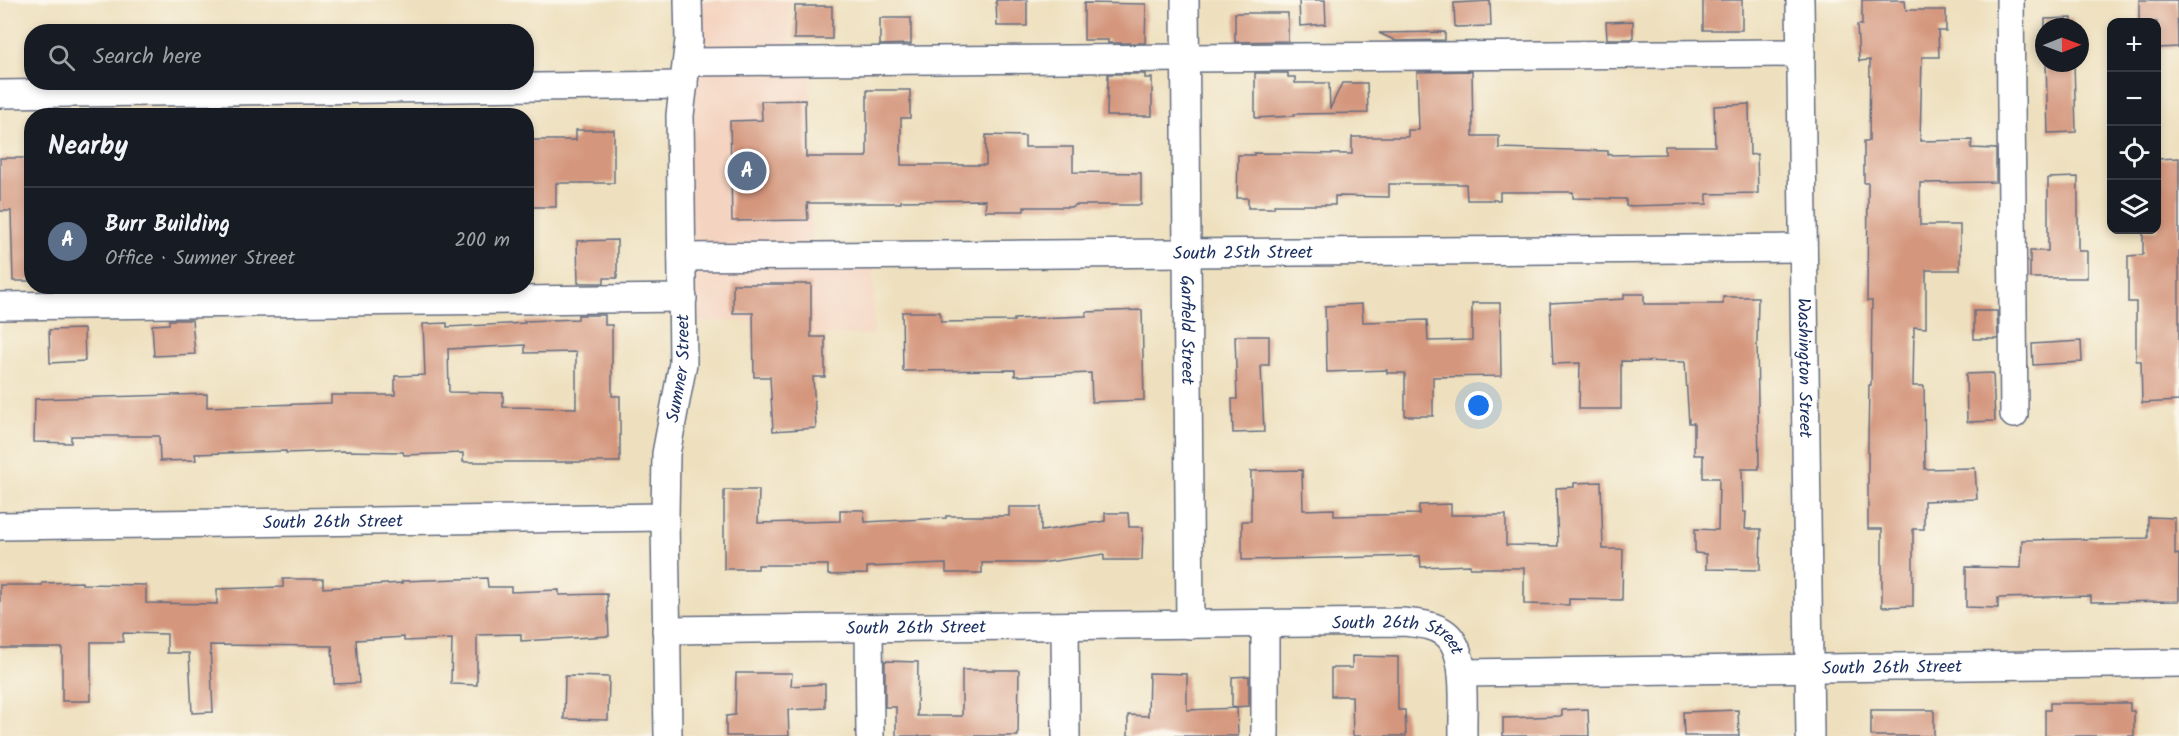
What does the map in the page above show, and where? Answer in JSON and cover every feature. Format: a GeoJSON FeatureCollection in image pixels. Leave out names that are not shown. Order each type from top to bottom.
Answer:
{"type":"FeatureCollection","features":[{"type":"Feature","properties":{"kind":"street","name":"Sumner Street"},"geometry":{"type":"LineString","coordinates":[[668,736],[666,454],[683,363],[680,115],[689,40],[688,0]]}},
{"type":"Feature","properties":{"kind":"street","name":"Garfield Street"},"geometry":{"type":"LineString","coordinates":[[1185,0],[1190,625]]}},
{"type":"Feature","properties":{"kind":"street","name":"Washington Street"},"geometry":{"type":"LineString","coordinates":[[1800,0],[1810,736]]}},
{"type":"Feature","properties":{"kind":"street"},"geometry":{"type":"LineString","coordinates":[[2010,0],[2014,414]]}},
{"type":"Feature","properties":{"kind":"street"},"geometry":{"type":"LineString","coordinates":[[534,78],[1185,59],[1801,53]]}},
{"type":"Feature","properties":{"kind":"street"},"geometry":{"type":"LineString","coordinates":[[0,94],[137,90]]}},
{"type":"Feature","properties":{"kind":"street","name":"South 25th Street"},"geometry":{"type":"LineString","coordinates":[[682,257],[1803,248]]}},
{"type":"Feature","properties":{"kind":"street"},"geometry":{"type":"LineString","coordinates":[[0,306],[683,298]]}},
{"type":"Feature","properties":{"kind":"street","name":"South 26th Street"},"geometry":{"type":"LineString","coordinates":[[0,526],[665,517]]}},
{"type":"Feature","properties":{"kind":"street","name":"South 26th Street"},"geometry":{"type":"LineString","coordinates":[[666,630],[1404,622],[1428,625],[1445,633],[1458,649],[1462,674],[2179,663]]}},
{"type":"Feature","properties":{"kind":"street"},"geometry":{"type":"LineString","coordinates":[[1264,624],[1265,736]]}},
{"type":"Feature","properties":{"kind":"street"},"geometry":{"type":"LineString","coordinates":[[1065,626],[1066,736]]}},
{"type":"Feature","properties":{"kind":"street"},"geometry":{"type":"LineString","coordinates":[[868,628],[870,736]]}},
{"type":"Feature","properties":{"kind":"street"},"geometry":{"type":"LineString","coordinates":[[1462,674],[1463,736]]}},
{"type":"Feature","properties":{"kind":"shaded area"},"geometry":{"type":"Polygon","coordinates":[[[688,0],[790,0],[791,61],[811,62],[811,256],[874,256],[874,334],[805,335],[804,320],[683,322],[688,0]]]}},
{"type":"Feature","properties":{"kind":"building"},"geometry":{"type":"Polygon","coordinates":[[[996,0],[1027,0],[1027,26],[997,26],[996,0]]]}},
{"type":"Feature","properties":{"kind":"building"},"geometry":{"type":"Polygon","coordinates":[[[1299,0],[1325,0],[1326,24],[1300,26],[1299,0]]]}},
{"type":"Feature","properties":{"kind":"building"},"geometry":{"type":"Polygon","coordinates":[[[1703,0],[1742,0],[1742,30],[1703,30],[1703,0]]]}},
{"type":"Feature","properties":{"kind":"building"},"geometry":{"type":"Polygon","coordinates":[[[1862,0],[1905,0],[1906,10],[1946,10],[1946,31],[1938,31],[1939,57],[1922,57],[1920,141],[1972,140],[1971,148],[1996,149],[1996,182],[1920,183],[1920,225],[1960,225],[1960,270],[1926,270],[1926,328],[1914,327],[1913,386],[1924,386],[1925,469],[1975,468],[1977,499],[1924,501],[1924,529],[1913,529],[1913,606],[1882,607],[1882,529],[1868,529],[1872,301],[1867,301],[1868,183],[1864,183],[1864,141],[1869,141],[1870,60],[1859,61],[1857,25],[1862,25],[1862,0]]]}},
{"type":"Feature","properties":{"kind":"building"},"geometry":{"type":"Polygon","coordinates":[[[2139,0],[2177,0],[2178,47],[2161,48],[2161,18],[2139,18],[2139,0]]]}},
{"type":"Feature","properties":{"kind":"building"},"geometry":{"type":"Polygon","coordinates":[[[1490,1],[1491,26],[1455,27],[1454,3],[1490,1]]]}},
{"type":"Feature","properties":{"kind":"building"},"geometry":{"type":"Polygon","coordinates":[[[1084,3],[1146,4],[1145,43],[1108,43],[1108,40],[1084,40],[1084,3]]]}},
{"type":"Feature","properties":{"kind":"building"},"geometry":{"type":"Polygon","coordinates":[[[795,6],[832,6],[832,39],[794,39],[795,6]]]}},
{"type":"Feature","properties":{"kind":"building"},"geometry":{"type":"Polygon","coordinates":[[[1235,13],[1288,13],[1288,41],[1235,42],[1235,13]]]}},
{"type":"Feature","properties":{"kind":"building"},"geometry":{"type":"Polygon","coordinates":[[[880,18],[911,18],[911,44],[880,45],[880,18]]]}},
{"type":"Feature","properties":{"kind":"building"},"geometry":{"type":"Polygon","coordinates":[[[1633,21],[1633,39],[1607,39],[1606,22],[1633,21]]]}},
{"type":"Feature","properties":{"kind":"building"},"geometry":{"type":"Polygon","coordinates":[[[1445,32],[1445,40],[1396,41],[1379,33],[1445,32]]]}},
{"type":"Feature","properties":{"kind":"building"},"geometry":{"type":"Polygon","coordinates":[[[1472,71],[1473,136],[1499,136],[1499,148],[1608,151],[1608,155],[1665,154],[1665,146],[1715,146],[1714,106],[1749,104],[1750,155],[1757,154],[1758,193],[1707,194],[1707,204],[1626,206],[1626,199],[1573,198],[1573,192],[1500,192],[1500,200],[1467,200],[1466,184],[1389,184],[1389,197],[1335,196],[1335,205],[1274,205],[1274,208],[1248,208],[1248,198],[1237,198],[1238,155],[1254,155],[1254,153],[1352,154],[1352,137],[1408,137],[1408,130],[1419,130],[1417,72],[1472,71]]]}},
{"type":"Feature","properties":{"kind":"building"},"geometry":{"type":"Polygon","coordinates":[[[2046,72],[2074,72],[2076,132],[2048,133],[2046,72]]]}},
{"type":"Feature","properties":{"kind":"building"},"geometry":{"type":"Polygon","coordinates":[[[1255,73],[1288,73],[1288,77],[1295,77],[1295,83],[1329,83],[1330,109],[1342,83],[1367,83],[1368,113],[1294,114],[1294,116],[1255,118],[1255,73]]]}},
{"type":"Feature","properties":{"kind":"building"},"geometry":{"type":"Polygon","coordinates":[[[1108,74],[1145,74],[1145,78],[1152,78],[1152,116],[1107,116],[1108,74]]]}},
{"type":"Feature","properties":{"kind":"building"},"geometry":{"type":"Polygon","coordinates":[[[867,90],[910,90],[910,118],[901,118],[901,165],[986,165],[986,135],[1025,136],[1025,147],[1073,147],[1073,172],[1141,173],[1141,205],[1074,205],[1074,207],[1024,207],[1024,211],[985,211],[986,200],[807,203],[808,220],[732,221],[730,121],[762,120],[761,101],[805,100],[806,157],[867,157],[867,90]]]}},
{"type":"Feature","properties":{"kind":"building"},"geometry":{"type":"Polygon","coordinates":[[[576,130],[614,130],[614,183],[556,183],[556,207],[534,207],[534,140],[576,140],[576,130]]]}},
{"type":"Feature","properties":{"kind":"building"},"geometry":{"type":"Polygon","coordinates":[[[0,158],[24,158],[24,281],[13,281],[11,211],[0,211],[0,158]]]}},
{"type":"Feature","properties":{"kind":"building"},"geometry":{"type":"Polygon","coordinates":[[[2179,158],[2179,401],[2142,403],[2141,361],[2136,361],[2136,302],[2128,302],[2128,256],[2143,255],[2143,234],[2161,234],[2161,159],[2179,158]]]}},
{"type":"Feature","properties":{"kind":"building"},"geometry":{"type":"Polygon","coordinates":[[[2078,177],[2078,251],[2087,251],[2087,278],[2030,278],[2030,251],[2048,251],[2048,178],[2078,177]]]}},
{"type":"Feature","properties":{"kind":"building"},"geometry":{"type":"Polygon","coordinates":[[[617,240],[617,278],[604,278],[604,283],[578,283],[577,241],[617,240]]]}},
{"type":"Feature","properties":{"kind":"building"},"geometry":{"type":"Polygon","coordinates":[[[733,284],[811,284],[811,337],[825,337],[825,377],[813,377],[816,428],[773,431],[770,377],[754,377],[753,313],[733,313],[733,284]]]}},
{"type":"Feature","properties":{"kind":"building"},"geometry":{"type":"Polygon","coordinates":[[[1624,294],[1644,294],[1644,304],[1723,304],[1723,297],[1758,297],[1759,469],[1742,469],[1743,512],[1746,512],[1745,529],[1761,529],[1760,570],[1706,569],[1706,554],[1695,553],[1695,529],[1718,530],[1719,478],[1703,478],[1703,455],[1694,455],[1694,423],[1689,423],[1685,362],[1621,361],[1621,409],[1579,409],[1580,363],[1553,364],[1550,303],[1624,299],[1624,294]]]}},
{"type":"Feature","properties":{"kind":"building"},"geometry":{"type":"Polygon","coordinates":[[[1472,303],[1500,303],[1501,376],[1433,377],[1433,416],[1405,416],[1405,373],[1387,373],[1387,370],[1327,372],[1325,306],[1362,304],[1363,322],[1427,320],[1428,341],[1472,340],[1472,303]]]}},
{"type":"Feature","properties":{"kind":"building"},"geometry":{"type":"Polygon","coordinates":[[[1142,310],[1144,400],[1092,402],[1091,373],[1015,376],[1015,370],[903,371],[902,312],[940,312],[941,322],[1014,321],[1014,319],[1086,316],[1086,312],[1142,310]]]}},
{"type":"Feature","properties":{"kind":"building"},"geometry":{"type":"Polygon","coordinates":[[[1974,311],[1997,311],[1998,339],[1974,339],[1974,311]]]}},
{"type":"Feature","properties":{"kind":"building"},"geometry":{"type":"Polygon","coordinates":[[[578,315],[605,315],[605,325],[612,325],[612,396],[620,396],[620,462],[463,462],[463,453],[404,455],[403,452],[344,451],[195,454],[196,460],[160,461],[159,436],[71,436],[71,443],[34,442],[35,399],[207,394],[207,407],[331,403],[331,395],[395,395],[395,376],[425,375],[423,324],[447,323],[447,327],[578,319],[578,315]],[[525,345],[448,349],[449,392],[503,393],[503,407],[576,408],[576,352],[525,353],[525,345]]]}},
{"type":"Feature","properties":{"kind":"building"},"geometry":{"type":"Polygon","coordinates":[[[169,320],[192,320],[195,354],[154,356],[152,325],[169,324],[169,320]]]}},
{"type":"Feature","properties":{"kind":"building"},"geometry":{"type":"Polygon","coordinates":[[[84,329],[85,361],[50,363],[49,330],[84,329]]]}},
{"type":"Feature","properties":{"kind":"building"},"geometry":{"type":"Polygon","coordinates":[[[1235,336],[1269,336],[1269,365],[1261,365],[1264,432],[1233,433],[1232,399],[1237,399],[1235,336]]]}},
{"type":"Feature","properties":{"kind":"building"},"geometry":{"type":"Polygon","coordinates":[[[2081,341],[2082,362],[2033,365],[2032,344],[2081,341]]]}},
{"type":"Feature","properties":{"kind":"building"},"geometry":{"type":"Polygon","coordinates":[[[1993,373],[1995,421],[1967,422],[1966,374],[1993,373]]]}},
{"type":"Feature","properties":{"kind":"building"},"geometry":{"type":"Polygon","coordinates":[[[1302,470],[1303,510],[1334,509],[1334,516],[1419,514],[1419,505],[1451,504],[1451,515],[1506,515],[1506,545],[1558,546],[1556,488],[1574,487],[1574,483],[1601,482],[1603,549],[1623,549],[1622,600],[1569,599],[1569,605],[1524,604],[1524,568],[1470,568],[1470,565],[1421,567],[1420,556],[1242,560],[1242,521],[1251,521],[1251,471],[1302,470]]]}},
{"type":"Feature","properties":{"kind":"building"},"geometry":{"type":"Polygon","coordinates":[[[724,490],[759,490],[758,523],[840,521],[840,510],[864,510],[865,522],[946,518],[946,516],[1009,516],[1009,507],[1041,507],[1041,531],[1105,521],[1105,513],[1128,513],[1129,527],[1143,527],[1142,560],[1104,560],[1104,554],[1041,563],[982,563],[982,573],[946,573],[946,564],[867,567],[867,574],[828,575],[828,565],[758,565],[758,569],[724,569],[724,490]]]}},
{"type":"Feature","properties":{"kind":"building"},"geometry":{"type":"Polygon","coordinates":[[[2148,517],[2175,518],[2175,555],[2179,554],[2179,601],[2091,602],[2091,596],[1998,598],[1998,608],[1966,607],[1966,567],[2021,568],[2022,540],[2148,538],[2148,517]]]}},
{"type":"Feature","properties":{"kind":"building"},"geometry":{"type":"Polygon","coordinates":[[[487,578],[488,587],[511,587],[511,592],[559,590],[559,595],[607,594],[609,636],[521,641],[521,634],[477,635],[477,685],[451,684],[452,639],[404,641],[404,637],[356,640],[359,683],[334,684],[332,646],[210,645],[213,712],[192,713],[189,653],[167,653],[167,634],[123,633],[123,642],[91,642],[91,701],[62,701],[62,648],[0,648],[0,585],[82,582],[82,584],[146,585],[146,603],[217,604],[217,589],[283,587],[283,579],[323,579],[323,588],[402,583],[402,581],[487,578]]]}},
{"type":"Feature","properties":{"kind":"building"},"geometry":{"type":"Polygon","coordinates":[[[1352,656],[1398,657],[1398,710],[1405,710],[1406,736],[1353,736],[1352,696],[1331,696],[1331,668],[1352,668],[1352,656]]]}},
{"type":"Feature","properties":{"kind":"building"},"geometry":{"type":"Polygon","coordinates":[[[885,661],[918,662],[917,716],[962,716],[962,670],[1019,670],[1018,736],[896,736],[896,707],[885,707],[885,661]]]}},
{"type":"Feature","properties":{"kind":"building"},"geometry":{"type":"Polygon","coordinates":[[[736,673],[792,673],[791,686],[825,684],[825,708],[788,710],[789,736],[726,736],[726,716],[735,715],[736,673]]]}},
{"type":"Feature","properties":{"kind":"building"},"geometry":{"type":"Polygon","coordinates":[[[1149,673],[1187,674],[1187,710],[1237,708],[1238,736],[1128,736],[1128,715],[1148,716],[1149,673]]]}},
{"type":"Feature","properties":{"kind":"building"},"geometry":{"type":"Polygon","coordinates":[[[565,676],[609,677],[608,720],[564,719],[565,676]]]}},
{"type":"Feature","properties":{"kind":"building"},"geometry":{"type":"Polygon","coordinates":[[[1249,676],[1249,706],[1232,707],[1232,677],[1249,676]]]}},
{"type":"Feature","properties":{"kind":"building"},"geometry":{"type":"Polygon","coordinates":[[[2050,703],[2130,703],[2130,711],[2134,711],[2134,736],[2045,736],[2045,710],[2050,710],[2050,703]]]}},
{"type":"Feature","properties":{"kind":"building"},"geometry":{"type":"Polygon","coordinates":[[[1588,709],[1589,736],[1503,736],[1503,718],[1562,716],[1562,710],[1588,709]]]}},
{"type":"Feature","properties":{"kind":"building"},"geometry":{"type":"Polygon","coordinates":[[[1738,710],[1739,736],[1684,736],[1683,712],[1738,710]]]}},
{"type":"Feature","properties":{"kind":"building"},"geometry":{"type":"Polygon","coordinates":[[[1871,710],[1934,710],[1934,736],[1871,736],[1871,710]]]}},
{"type":"Feature","properties":{"kind":"place","name":"Burr Building"},"geometry":{"type":"Point","coordinates":[747,171]}}]}
